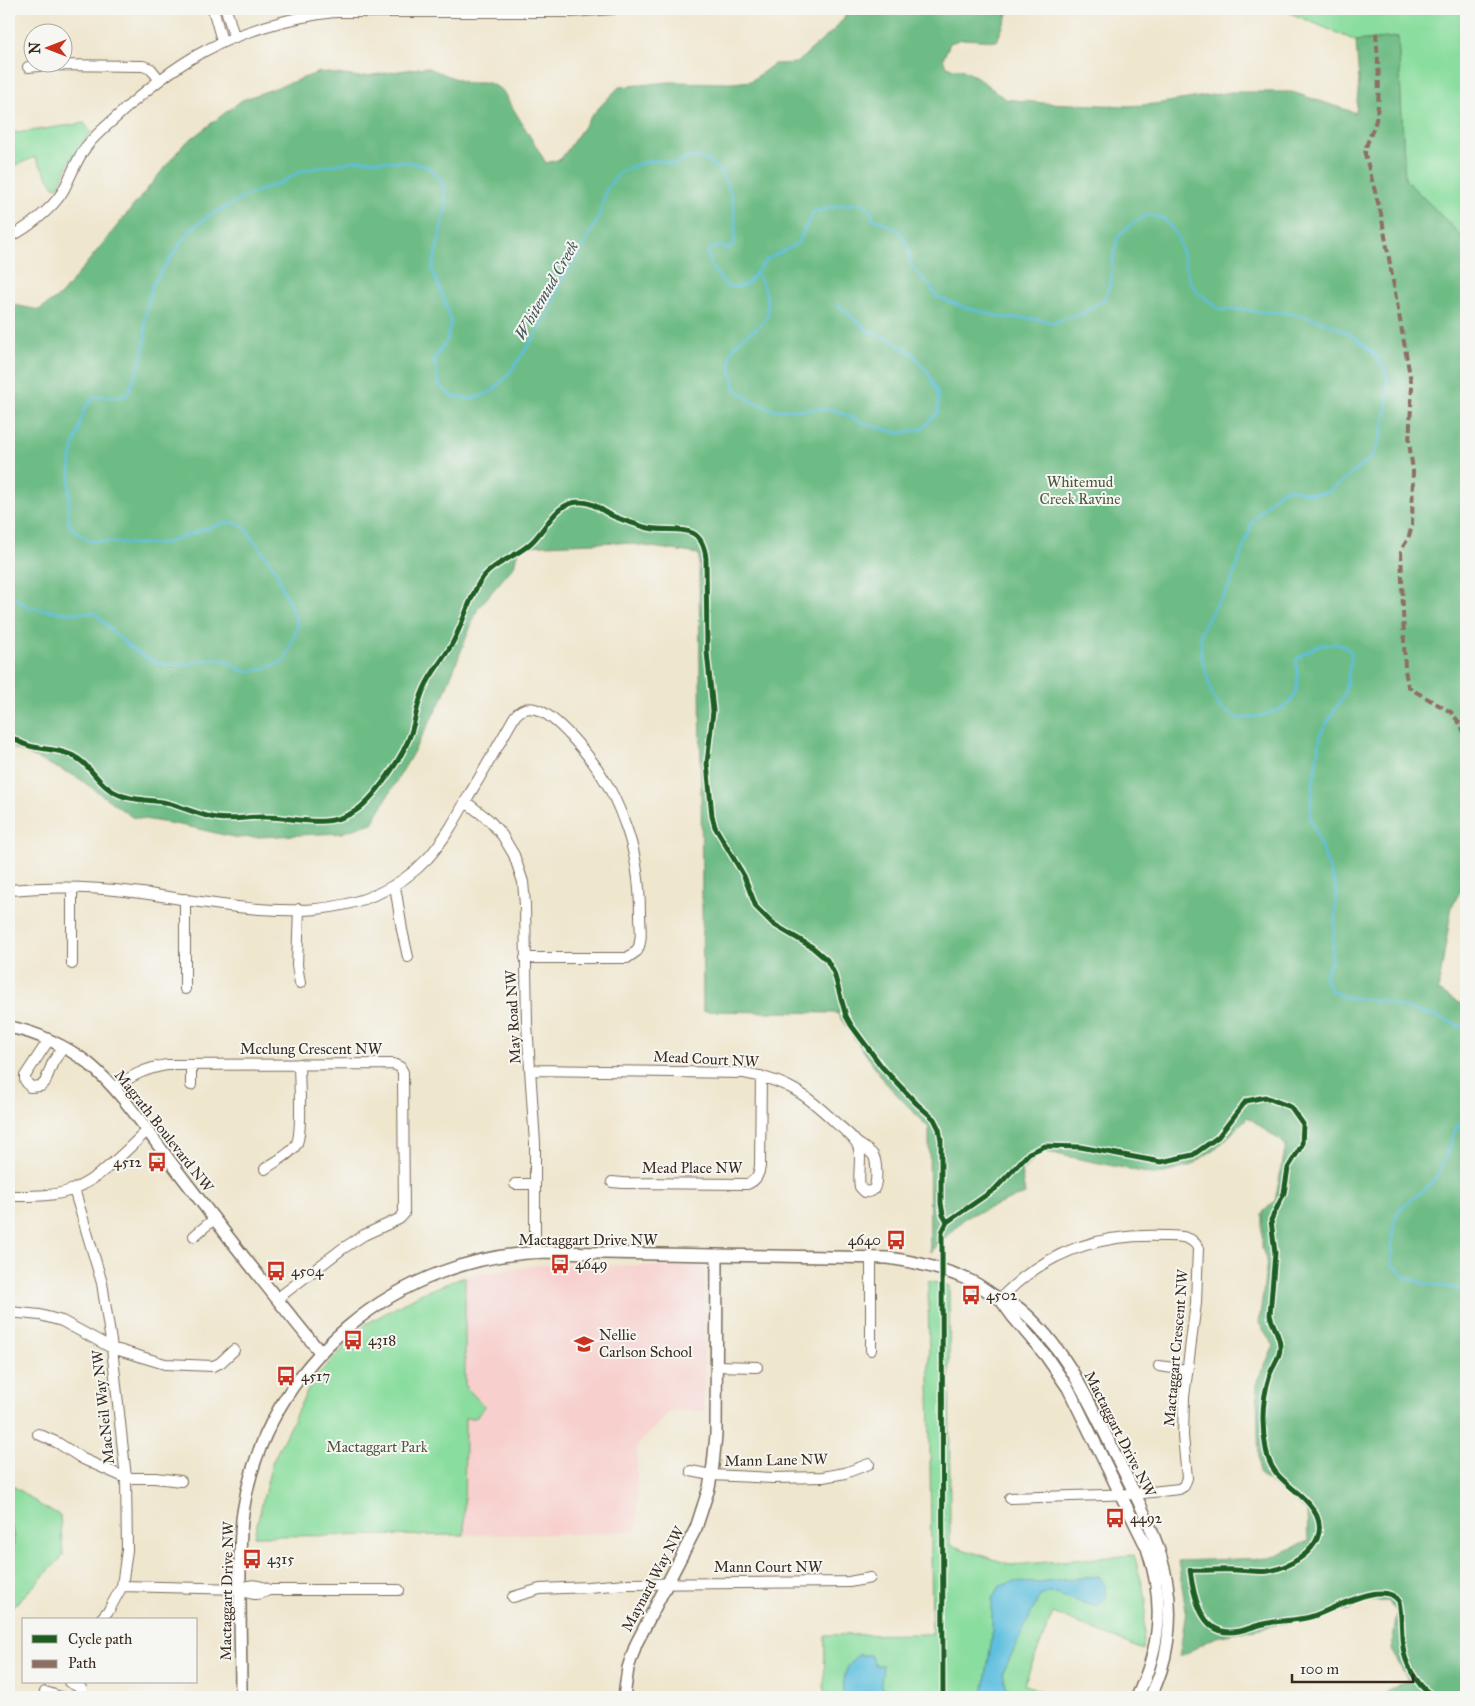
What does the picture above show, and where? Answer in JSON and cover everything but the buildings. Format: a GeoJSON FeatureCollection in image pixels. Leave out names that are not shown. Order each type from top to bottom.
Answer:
{"type":"FeatureCollection","features":[{"type":"Feature","properties":{"kind":"street"},"geometry":{"type":"LineString","coordinates":[[213,9],[222,41]]}},
{"type":"Feature","properties":{"kind":"street"},"geometry":{"type":"LineString","coordinates":[[226,9],[234,36]]}},
{"type":"Feature","properties":{"kind":"street"},"geometry":{"type":"LineString","coordinates":[[9,237],[17,233],[54,203],[63,190],[82,153],[92,140],[159,80],[187,60],[234,36],[311,15],[337,12],[571,12],[613,9]]}},
{"type":"Feature","properties":{"kind":"street"},"geometry":{"type":"LineString","coordinates":[[72,65],[143,66],[151,69],[159,80]]}},
{"type":"Feature","properties":{"kind":"street"},"geometry":{"type":"LineString","coordinates":[[9,890],[72,888],[114,890],[246,908],[323,909],[342,906],[367,898],[393,886],[411,873],[436,849],[466,802],[515,716],[523,710],[533,708],[541,711],[553,720],[582,748],[610,789],[625,822],[634,852],[639,885],[640,938],[637,951],[630,957],[525,958]]}},
{"type":"Feature","properties":{"kind":"street","name":"May Road NW"},"geometry":{"type":"LineString","coordinates":[[466,802],[495,826],[508,844],[517,862],[525,895],[527,1024],[535,1135],[535,1253]]}},
{"type":"Feature","properties":{"kind":"street"},"geometry":{"type":"LineString","coordinates":[[393,886],[396,892],[408,957]]}},
{"type":"Feature","properties":{"kind":"street"},"geometry":{"type":"LineString","coordinates":[[72,888],[72,964]]}},
{"type":"Feature","properties":{"kind":"street"},"geometry":{"type":"LineString","coordinates":[[185,899],[185,989]]}},
{"type":"Feature","properties":{"kind":"street"},"geometry":{"type":"LineString","coordinates":[[298,909],[298,965],[300,983]]}},
{"type":"Feature","properties":{"kind":"street","name":"Magrath Boulevard NW"},"geometry":{"type":"LineString","coordinates":[[9,1027],[48,1040],[64,1048],[87,1063],[114,1088],[214,1219],[321,1353]]}},
{"type":"Feature","properties":{"kind":"street"},"geometry":{"type":"LineString","coordinates":[[48,1040],[25,1076],[25,1080],[30,1087],[41,1086],[45,1082],[53,1062],[64,1048]]}},
{"type":"Feature","properties":{"kind":"street"},"geometry":{"type":"LineString","coordinates":[[264,1168],[288,1153],[296,1145],[299,1134],[299,1064]]}},
{"type":"Feature","properties":{"kind":"street","name":"Mcclung Crescent NW"},"geometry":{"type":"LineString","coordinates":[[114,1088],[131,1076],[148,1069],[167,1065],[393,1064],[402,1069],[404,1214],[399,1219],[364,1235],[342,1249],[278,1298]]}},
{"type":"Feature","properties":{"kind":"street"},"geometry":{"type":"LineString","coordinates":[[191,1065],[191,1085]]}},
{"type":"Feature","properties":{"kind":"street","name":"Mead Court NW"},"geometry":{"type":"LineString","coordinates":[[531,1070],[744,1073],[761,1076],[803,1093],[856,1142]]}},
{"type":"Feature","properties":{"kind":"street","name":"Mead Place NW"},"geometry":{"type":"LineString","coordinates":[[612,1182],[747,1184],[754,1181],[760,1166],[761,1076]]}},
{"type":"Feature","properties":{"kind":"street"},"geometry":{"type":"LineString","coordinates":[[9,1196],[54,1194],[74,1189],[104,1170],[147,1132]]}},
{"type":"Feature","properties":{"kind":"street"},"geometry":{"type":"LineString","coordinates":[[514,1184],[535,1184]]}},
{"type":"Feature","properties":{"kind":"street","name":"MacNeil Way NW"},"geometry":{"type":"LineString","coordinates":[[74,1189],[102,1283],[112,1348],[126,1478],[127,1550],[122,1586],[109,1610],[102,1618]]}},
{"type":"Feature","properties":{"kind":"street"},"geometry":{"type":"LineString","coordinates":[[194,1236],[214,1219]]}},
{"type":"Feature","properties":{"kind":"street","name":"Mactaggart Crescent NW"},"geometry":{"type":"LineString","coordinates":[[1000,1299],[1029,1272],[1058,1255],[1086,1244],[1134,1235],[1173,1236],[1190,1240],[1198,1248],[1198,1285],[1187,1370],[1183,1421],[1186,1482],[1184,1486],[1179,1489],[1134,1494],[1010,1498]]}},
{"type":"Feature","properties":{"kind":"street","name":"Mactaggart Drive NW"},"geometry":{"type":"LineString","coordinates":[[241,1697],[240,1543],[243,1512],[248,1486],[256,1461],[269,1430],[286,1399],[321,1353],[341,1333],[370,1309],[408,1286],[441,1272],[474,1262],[535,1253],[871,1257],[904,1260],[942,1269],[972,1282],[1020,1309],[1065,1361],[1093,1409],[1157,1545],[1168,1595],[1169,1618],[1167,1644],[1160,1675],[1150,1697]]}},
{"type":"Feature","properties":{"kind":"street","name":"Maynard Way NW"},"geometry":{"type":"LineString","coordinates":[[624,1697],[628,1668],[636,1644],[696,1528],[706,1501],[716,1435],[717,1255]]}},
{"type":"Feature","properties":{"kind":"street"},"geometry":{"type":"LineString","coordinates":[[871,1257],[871,1350]]}},
{"type":"Feature","properties":{"kind":"street","name":"Mactaggart Drive NW"},"geometry":{"type":"LineString","coordinates":[[1000,1299],[1013,1318],[1046,1356],[1068,1388],[1147,1548],[1156,1574],[1158,1614],[1156,1642],[1148,1671],[1137,1697]]}},
{"type":"Feature","properties":{"kind":"street"},"geometry":{"type":"LineString","coordinates":[[9,1312],[40,1316],[62,1322],[112,1348],[165,1364],[196,1367],[213,1366],[220,1363],[234,1350]]}},
{"type":"Feature","properties":{"kind":"street"},"geometry":{"type":"LineString","coordinates":[[716,1366],[757,1367]]}},
{"type":"Feature","properties":{"kind":"street"},"geometry":{"type":"LineString","coordinates":[[1159,1366],[1187,1370]]}},
{"type":"Feature","properties":{"kind":"street"},"geometry":{"type":"LineString","coordinates":[[38,1434],[58,1443],[82,1459],[126,1478],[155,1478],[181,1481]]}},
{"type":"Feature","properties":{"kind":"street","name":"Mann Lane NW"},"geometry":{"type":"LineString","coordinates":[[711,1475],[773,1478],[822,1477],[845,1473],[869,1464]]}},
{"type":"Feature","properties":{"kind":"street"},"geometry":{"type":"LineString","coordinates":[[691,1471],[711,1475]]}},
{"type":"Feature","properties":{"kind":"street","name":"Mann Court NW"},"geometry":{"type":"LineString","coordinates":[[513,1597],[540,1589],[627,1584],[849,1582],[870,1578]]}},
{"type":"Feature","properties":{"kind":"street"},"geometry":{"type":"LineString","coordinates":[[122,1586],[240,1589],[251,1595],[258,1595],[269,1590],[399,1590]]}},
{"type":"Feature","properties":{"kind":"street"},"geometry":{"type":"LineString","coordinates":[[73,1684],[81,1688],[81,1697]]}},
{"type":"Feature","properties":{"kind":"street"},"geometry":{"type":"LineString","coordinates":[[45,1690],[61,1697]]}},
{"type":"Feature","properties":{"kind":"shaded area","name":"Nellie Carlson School"},"geometry":{"type":"Polygon","coordinates":[[[538,1265],[700,1266],[704,1270],[704,1411],[671,1411],[637,1446],[637,1530],[585,1534],[464,1535],[465,1277],[538,1265]]]}},
{"type":"Feature","properties":{"kind":"green space","name":"Whitemud Creek Ravine"},"geometry":{"type":"Polygon","coordinates":[[[851,9],[1010,9],[997,41],[962,39],[950,43],[943,59],[946,65],[953,69],[961,69],[977,77],[1005,99],[1042,103],[1129,106],[1155,104],[1231,92],[1292,92],[1356,113],[1359,81],[1356,41],[1398,37],[1405,179],[1466,241],[1466,881],[1452,906],[1438,991],[1466,1007],[1466,1697],[1379,1697],[1408,1679],[1391,1650],[1397,1612],[1387,1601],[1364,1601],[1348,1610],[1216,1637],[1179,1657],[1186,1611],[1178,1561],[1270,1558],[1308,1541],[1307,1511],[1259,1474],[1257,1381],[1274,1346],[1259,1323],[1267,1262],[1262,1248],[1262,1213],[1275,1201],[1286,1145],[1248,1117],[1219,1146],[1190,1166],[1156,1175],[1042,1151],[1021,1171],[1025,1194],[966,1217],[930,1252],[929,1128],[886,1083],[837,1013],[703,1011],[699,554],[618,542],[519,546],[514,566],[478,608],[442,699],[372,823],[341,833],[237,838],[186,826],[132,817],[77,777],[9,746],[9,304],[39,310],[61,295],[183,145],[242,100],[320,72],[360,77],[426,67],[466,83],[489,83],[502,90],[546,163],[561,159],[592,115],[619,87],[670,82],[732,83],[751,81],[774,64],[796,63],[834,30],[851,9]]]}},
{"type":"Feature","properties":{"kind":"green space"},"geometry":{"type":"Polygon","coordinates":[[[1281,9],[1466,9],[1466,241],[1405,179],[1398,37],[1356,41],[1281,9]]]}},
{"type":"Feature","properties":{"kind":"green space"},"geometry":{"type":"Polygon","coordinates":[[[84,123],[91,132],[71,159],[58,187],[54,187],[35,157],[9,168],[9,128],[17,133],[84,123]]]}},
{"type":"Feature","properties":{"kind":"green space","name":"Mactaggart Park"},"geometry":{"type":"Polygon","coordinates":[[[465,1277],[465,1386],[485,1407],[475,1418],[465,1418],[464,1535],[254,1536],[272,1463],[312,1381],[366,1324],[424,1292],[465,1277]]]}},
{"type":"Feature","properties":{"kind":"green space"},"geometry":{"type":"Polygon","coordinates":[[[928,1281],[949,1286],[950,1545],[1012,1565],[1134,1555],[1146,1598],[1143,1650],[1053,1613],[1024,1684],[1054,1697],[824,1697],[825,1635],[932,1634],[928,1281]]]}},
{"type":"Feature","properties":{"kind":"green space"},"geometry":{"type":"Polygon","coordinates":[[[9,1483],[43,1507],[60,1515],[63,1556],[9,1611],[9,1483]]]}},
{"type":"Feature","properties":{"kind":"green space"},"geometry":{"type":"Polygon","coordinates":[[[9,1522],[11,1524],[14,1544],[13,1555],[9,1565],[9,1522]]]}},
{"type":"Feature","properties":{"kind":"water"},"geometry":{"type":"Polygon","coordinates":[[[1099,1576],[1105,1585],[1106,1598],[1097,1607],[1049,1592],[1039,1597],[1003,1673],[1008,1694],[1013,1697],[984,1697],[992,1638],[992,1599],[1000,1586],[1014,1582],[1038,1583],[1099,1576]]]}},
{"type":"Feature","properties":{"kind":"water"},"geometry":{"type":"Polygon","coordinates":[[[858,1655],[870,1655],[876,1665],[883,1665],[881,1684],[887,1697],[843,1697],[844,1679],[847,1669],[849,1664],[858,1655]]]}},
{"type":"Feature","properties":{"kind":"waterway","name":"Whitemud Creek"},"geometry":{"type":"LineString","coordinates":[[9,594],[31,608],[67,613],[95,613],[123,641],[155,662],[181,665],[218,659],[226,661],[241,670],[254,671],[285,661],[298,626],[294,614],[277,572],[246,529],[236,522],[220,524],[165,543],[137,544],[89,541],[75,531],[68,522],[71,457],[84,410],[94,397],[123,397],[128,393],[141,361],[146,336],[144,322],[152,285],[189,231],[211,214],[245,196],[282,182],[301,171],[358,160],[408,162],[429,167],[442,181],[447,203],[432,270],[451,322],[447,340],[434,360],[439,385],[452,396],[472,399],[491,392],[508,375],[540,329],[550,310],[562,278],[574,263],[599,217],[606,190],[620,172],[641,163],[659,160],[673,165],[686,158],[698,158],[715,166],[721,174],[733,202],[735,243],[729,249],[718,246],[708,251],[714,270],[728,287],[738,287],[747,284],[766,260],[798,243],[813,212],[860,203],[871,210],[873,219],[887,224],[900,232],[908,247],[911,266],[930,286],[937,297],[966,308],[1006,318],[1038,319],[1054,323],[1085,312],[1104,300],[1111,281],[1113,258],[1118,237],[1133,223],[1147,215],[1163,218],[1177,235],[1190,281],[1197,292],[1221,310],[1283,312],[1327,323],[1365,345],[1383,366],[1386,374],[1388,386],[1386,413],[1380,439],[1371,458],[1329,491],[1314,494],[1288,488],[1279,492],[1261,510],[1253,520],[1230,586],[1212,611],[1201,632],[1201,655],[1213,697],[1222,710],[1239,719],[1260,716],[1284,708],[1295,695],[1298,680],[1296,660],[1306,653],[1330,644],[1343,646],[1352,653],[1345,693],[1321,733],[1310,819],[1337,891],[1332,958],[1325,977],[1330,990],[1345,997],[1376,1000],[1434,1016],[1466,1028]]}},
{"type":"Feature","properties":{"kind":"waterway"},"geometry":{"type":"LineString","coordinates":[[756,273],[764,288],[768,310],[762,324],[741,339],[731,355],[731,368],[735,389],[753,402],[775,410],[832,409],[866,424],[898,433],[921,430],[938,412],[938,394],[930,376],[913,354],[891,340],[867,330],[837,304]]}},
{"type":"Feature","properties":{"kind":"waterway","name":"Whitemud Creek"},"geometry":{"type":"LineString","coordinates":[[1466,1114],[1456,1129],[1433,1182],[1397,1212],[1392,1234],[1392,1264],[1404,1276],[1422,1283],[1466,1290]]}},
{"type":"Feature","properties":{"kind":"marked path"},"geometry":{"type":"LineString","coordinates":[[1376,33],[1379,76],[1378,109],[1365,154],[1381,214],[1412,387],[1409,443],[1413,470],[1412,526],[1408,539],[1401,550],[1405,670],[1408,686],[1451,712],[1461,725],[1466,738]]}},
{"type":"Feature","properties":{"kind":"cycle path"},"geometry":{"type":"LineString","coordinates":[[9,735],[24,744],[76,757],[108,788],[126,797],[163,802],[222,819],[277,817],[320,821],[341,818],[352,813],[369,799],[395,765],[411,733],[424,689],[452,645],[479,583],[490,570],[527,547],[559,510],[573,503],[581,502],[644,527],[691,532],[698,537],[703,545],[706,558],[707,652],[713,711],[707,763],[712,816],[715,827],[744,876],[756,907],[773,924],[812,947],[827,960],[834,973],[846,1016],[851,1025],[882,1067],[934,1119],[939,1129],[941,1140],[941,1203],[943,1215],[947,1222]]}},
{"type":"Feature","properties":{"kind":"cycle path"},"geometry":{"type":"LineString","coordinates":[[943,1697],[942,1232],[947,1222],[995,1189],[1029,1153],[1045,1146],[1080,1147],[1161,1162],[1193,1155],[1218,1137],[1246,1101],[1265,1097],[1291,1107],[1303,1124],[1302,1145],[1288,1168],[1284,1193],[1271,1220],[1275,1253],[1270,1315],[1279,1338],[1280,1350],[1270,1374],[1265,1393],[1263,1412],[1264,1440],[1272,1467],[1309,1504],[1317,1516],[1319,1528],[1312,1548],[1303,1556],[1281,1568],[1261,1572],[1190,1570],[1196,1600],[1205,1619],[1212,1626],[1220,1631],[1230,1632],[1310,1617],[1356,1598],[1369,1595],[1381,1593],[1391,1595],[1399,1601],[1403,1650],[1410,1669],[1423,1688],[1436,1697]]}},
{"type":"Feature","properties":{"kind":"place","name":"4512"},"geometry":{"type":"Point","coordinates":[157,1162]}},
{"type":"Feature","properties":{"kind":"place","name":"4640"},"geometry":{"type":"Point","coordinates":[896,1240]}},
{"type":"Feature","properties":{"kind":"place","name":"4649"},"geometry":{"type":"Point","coordinates":[560,1264]}},
{"type":"Feature","properties":{"kind":"place","name":"4504"},"geometry":{"type":"Point","coordinates":[276,1271]}},
{"type":"Feature","properties":{"kind":"place","name":"4502"},"geometry":{"type":"Point","coordinates":[971,1295]}},
{"type":"Feature","properties":{"kind":"place","name":"4318"},"geometry":{"type":"Point","coordinates":[353,1340]}},
{"type":"Feature","properties":{"kind":"place","name":"Nellie Carlson School"},"geometry":{"type":"Point","coordinates":[584,1344]}},
{"type":"Feature","properties":{"kind":"place","name":"4517"},"geometry":{"type":"Point","coordinates":[286,1376]}},
{"type":"Feature","properties":{"kind":"place","name":"4492"},"geometry":{"type":"Point","coordinates":[1115,1518]}},
{"type":"Feature","properties":{"kind":"place","name":"4315"},"geometry":{"type":"Point","coordinates":[252,1559]}}]}
